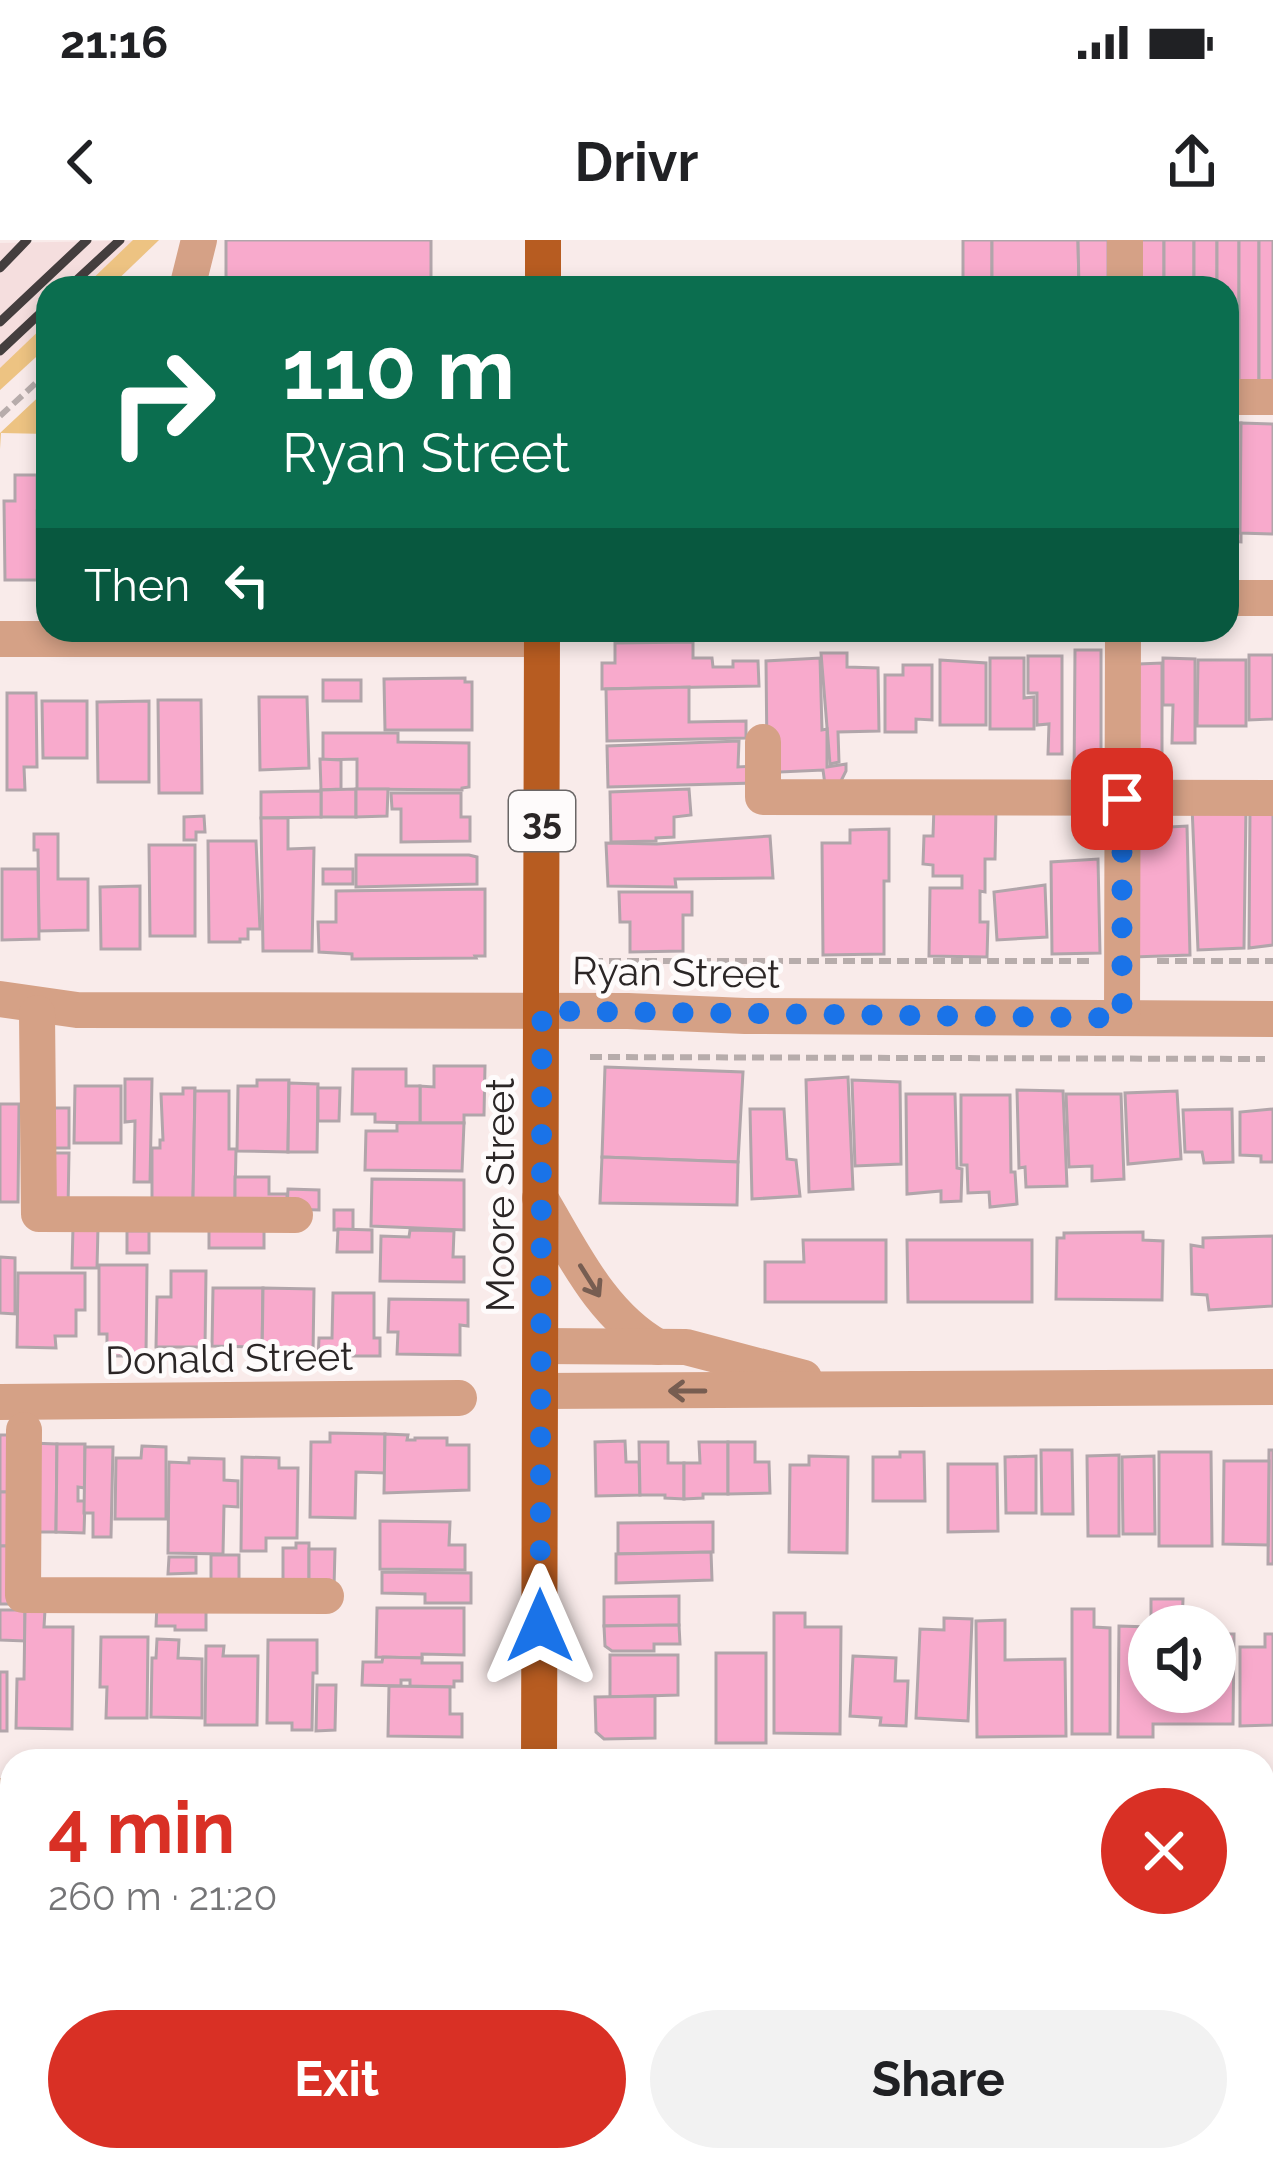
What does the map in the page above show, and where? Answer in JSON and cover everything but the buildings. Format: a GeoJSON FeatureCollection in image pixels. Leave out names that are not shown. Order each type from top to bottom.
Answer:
{"type":"FeatureCollection","features":[{"type":"Feature","properties":{"kind":"main road"},"geometry":{"type":"LineString","coordinates":[[543,240],[543,276]]}},
{"type":"Feature","properties":{"kind":"main road","name":"Moore Street"},"geometry":{"type":"LineString","coordinates":[[539,1749],[542,642]]}},
{"type":"Feature","properties":{"kind":"street"},"geometry":{"type":"LineString","coordinates":[[190,276],[199,240]]}},
{"type":"Feature","properties":{"kind":"street"},"geometry":{"type":"LineString","coordinates":[[1124,276],[1125,240]]}},
{"type":"Feature","properties":{"kind":"street"},"geometry":{"type":"LineString","coordinates":[[1239,397],[1273,397]]}},
{"type":"Feature","properties":{"kind":"street"},"geometry":{"type":"LineString","coordinates":[[1239,598],[1273,598]]}},
{"type":"Feature","properties":{"kind":"street"},"geometry":{"type":"LineString","coordinates":[[0,639],[36,638]]}},
{"type":"Feature","properties":{"kind":"street"},"geometry":{"type":"LineString","coordinates":[[1122,1018],[1123,642]]}},
{"type":"Feature","properties":{"kind":"street"},"geometry":{"type":"LineString","coordinates":[[763,742],[764,797],[1273,799]]}},
{"type":"Feature","properties":{"kind":"street","name":"Ryan Street"},"geometry":{"type":"LineString","coordinates":[[0,999],[77,1010]]}},
{"type":"Feature","properties":{"kind":"street","name":"Ryan Street"},"geometry":{"type":"LineString","coordinates":[[0,1020],[77,1010],[1273,1019]]}},
{"type":"Feature","properties":{"kind":"street"},"geometry":{"type":"LineString","coordinates":[[37,1013],[39,1214],[295,1214]]}},
{"type":"Feature","properties":{"kind":"street"},"geometry":{"type":"LineString","coordinates":[[540,1198],[602,1300],[642,1339],[658,1347]]}},
{"type":"Feature","properties":{"kind":"street"},"geometry":{"type":"LineString","coordinates":[[542,1346],[700,1349],[846,1390]]}},
{"type":"Feature","properties":{"kind":"street"},"geometry":{"type":"LineString","coordinates":[[541,1391],[1273,1388]]}},
{"type":"Feature","properties":{"kind":"street","name":"Donald Street"},"geometry":{"type":"LineString","coordinates":[[12,1416],[458,1398]]}},
{"type":"Feature","properties":{"kind":"street"},"geometry":{"type":"LineString","coordinates":[[12,1416],[22,1595],[326,1596]]}},
{"type":"Feature","properties":{"kind":"path"},"geometry":{"type":"LineString","coordinates":[[0,416],[36,383]]}},
{"type":"Feature","properties":{"kind":"path"},"geometry":{"type":"LineString","coordinates":[[591,961],[1108,961]]}},
{"type":"Feature","properties":{"kind":"path"},"geometry":{"type":"LineString","coordinates":[[1156,961],[1273,961]]}},
{"type":"Feature","properties":{"kind":"path"},"geometry":{"type":"LineString","coordinates":[[590,1058],[1273,1059]]}},
{"type":"Feature","properties":{"kind":"shaded area"},"geometry":{"type":"Polygon","coordinates":[[[133,240],[159,240],[122,276],[96,276],[133,240]]]}},
{"type":"Feature","properties":{"kind":"shaded area"},"geometry":{"type":"Polygon","coordinates":[[[159,240],[122,276],[36,276],[36,357],[0,390],[0,243],[159,240]]]}},
{"type":"Feature","properties":{"kind":"shaded area"},"geometry":{"type":"Polygon","coordinates":[[[36,334],[36,357],[0,390],[0,368],[36,334]]]}},
{"type":"Feature","properties":{"kind":"shaded area"},"geometry":{"type":"Polygon","coordinates":[[[36,399],[36,434],[1,433],[0,449],[0,433],[36,399]]]}},
{"type":"Feature","properties":{"kind":"railway"},"geometry":{"type":"LineString","coordinates":[[0,268],[27,240]]}},
{"type":"Feature","properties":{"kind":"railway"},"geometry":{"type":"LineString","coordinates":[[49,276],[87,240]]}},
{"type":"Feature","properties":{"kind":"railway"},"geometry":{"type":"LineString","coordinates":[[81,276],[120,240]]}},
{"type":"Feature","properties":{"kind":"railway"},"geometry":{"type":"LineString","coordinates":[[0,322],[36,288]]}},
{"type":"Feature","properties":{"kind":"railway"},"geometry":{"type":"LineString","coordinates":[[0,351],[36,317]]}},
{"type":"Feature","properties":{"kind":"route"},"geometry":{"type":"LineString","coordinates":[[540,1626],[542,1011],[1122,1018],[1122,799]]}}]}
